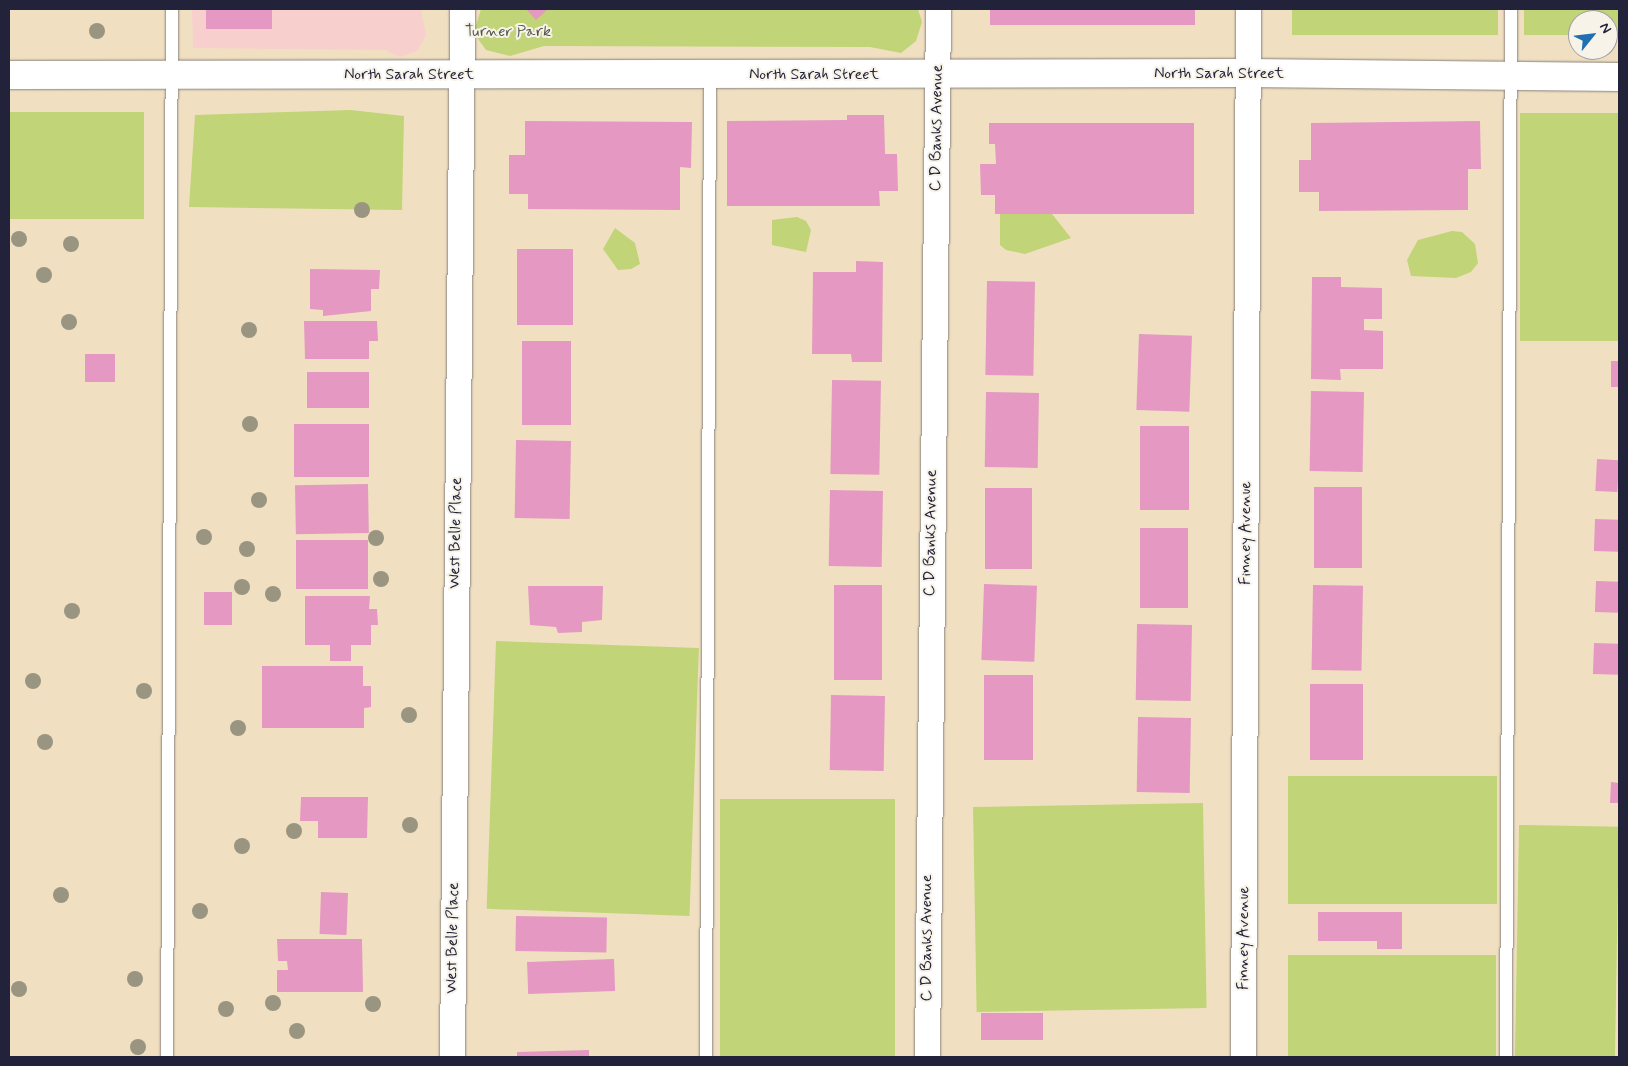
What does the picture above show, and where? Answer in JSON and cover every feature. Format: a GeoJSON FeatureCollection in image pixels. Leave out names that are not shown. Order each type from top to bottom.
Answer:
{"type":"FeatureCollection","features":[{"type":"Feature","properties":{"kind":"street","name":"West Belle Place"},"geometry":{"type":"LineString","coordinates":[[452,1057],[462,9]]}},
{"type":"Feature","properties":{"kind":"street","name":"C D Banks Avenue"},"geometry":{"type":"LineString","coordinates":[[927,1057],[938,9]]}},
{"type":"Feature","properties":{"kind":"street","name":"Finney Avenue"},"geometry":{"type":"LineString","coordinates":[[1243,1057],[1248,9]]}},
{"type":"Feature","properties":{"kind":"street","name":"North Sarah Street"},"geometry":{"type":"LineString","coordinates":[[9,75],[710,76],[1248,73],[1619,77]]}},
{"type":"Feature","properties":{"kind":"lane"},"geometry":{"type":"LineString","coordinates":[[167,1057],[172,9]]}},
{"type":"Feature","properties":{"kind":"lane"},"geometry":{"type":"LineString","coordinates":[[1506,1057],[1511,9]]}},
{"type":"Feature","properties":{"kind":"lane"},"geometry":{"type":"LineString","coordinates":[[706,1057],[710,76]]}},
{"type":"Feature","properties":{"kind":"shaded area"},"geometry":{"type":"Polygon","coordinates":[[[192,9],[421,9],[426,35],[417,51],[400,57],[385,50],[193,48],[192,9]]]}},
{"type":"Feature","properties":{"kind":"green space","name":"Turner Park"},"geometry":{"type":"Polygon","coordinates":[[[481,9],[918,9],[922,22],[916,41],[901,53],[870,47],[544,46],[510,56],[486,50],[478,39],[475,29],[481,9]]]}},
{"type":"Feature","properties":{"kind":"green space"},"geometry":{"type":"Polygon","coordinates":[[[1292,9],[1498,9],[1498,35],[1292,35],[1292,9]]]}},
{"type":"Feature","properties":{"kind":"green space"},"geometry":{"type":"Polygon","coordinates":[[[1524,9],[1619,9],[1619,35],[1618,10],[1568,10],[1568,35],[1524,35],[1524,9]]]}},
{"type":"Feature","properties":{"kind":"green space"},"geometry":{"type":"Polygon","coordinates":[[[351,110],[404,116],[402,210],[189,207],[195,115],[351,110]]]}},
{"type":"Feature","properties":{"kind":"green space"},"geometry":{"type":"Polygon","coordinates":[[[9,112],[144,112],[144,219],[9,219],[9,112]]]}},
{"type":"Feature","properties":{"kind":"green space"},"geometry":{"type":"Polygon","coordinates":[[[1520,113],[1619,113],[1619,341],[1520,341],[1520,113]]]}},
{"type":"Feature","properties":{"kind":"green space"},"geometry":{"type":"Polygon","coordinates":[[[1000,214],[1052,214],[1071,238],[1025,254],[1006,250],[1000,245],[1000,214]]]}},
{"type":"Feature","properties":{"kind":"green space"},"geometry":{"type":"Polygon","coordinates":[[[797,217],[806,221],[811,230],[806,252],[772,245],[772,220],[797,217]]]}},
{"type":"Feature","properties":{"kind":"green space"},"geometry":{"type":"Polygon","coordinates":[[[615,228],[635,243],[640,264],[631,269],[618,270],[603,249],[615,228]]]}},
{"type":"Feature","properties":{"kind":"green space"},"geometry":{"type":"Polygon","coordinates":[[[1452,231],[1462,232],[1475,244],[1478,263],[1471,272],[1456,278],[1411,276],[1407,260],[1418,240],[1452,231]]]}},
{"type":"Feature","properties":{"kind":"green space"},"geometry":{"type":"Polygon","coordinates":[[[496,641],[699,648],[690,916],[487,909],[496,641]]]}},
{"type":"Feature","properties":{"kind":"green space"},"geometry":{"type":"Polygon","coordinates":[[[1288,776],[1497,776],[1497,904],[1288,904],[1288,776]]]}},
{"type":"Feature","properties":{"kind":"green space"},"geometry":{"type":"Polygon","coordinates":[[[720,799],[895,799],[895,1057],[720,1057],[720,799]]]}},
{"type":"Feature","properties":{"kind":"green space"},"geometry":{"type":"Polygon","coordinates":[[[1203,803],[1207,1008],[977,1012],[973,807],[1203,803]]]}},
{"type":"Feature","properties":{"kind":"green space"},"geometry":{"type":"Polygon","coordinates":[[[1519,825],[1619,827],[1615,1057],[1515,1057],[1519,825]]]}},
{"type":"Feature","properties":{"kind":"green space"},"geometry":{"type":"Polygon","coordinates":[[[1288,955],[1496,955],[1496,1057],[1288,1057],[1288,955]]]}},
{"type":"Feature","properties":{"kind":"building"},"geometry":{"type":"Polygon","coordinates":[[[206,9],[272,9],[272,29],[206,29],[206,9]]]}},
{"type":"Feature","properties":{"kind":"building"},"geometry":{"type":"Polygon","coordinates":[[[526,9],[548,9],[536,20],[526,9]]]}},
{"type":"Feature","properties":{"kind":"building"},"geometry":{"type":"Polygon","coordinates":[[[990,9],[1195,9],[1195,25],[990,25],[990,9]]]}},
{"type":"Feature","properties":{"kind":"building"},"geometry":{"type":"Polygon","coordinates":[[[847,115],[884,115],[885,154],[897,154],[898,191],[879,191],[880,206],[727,206],[727,121],[847,120],[847,115]]]}},
{"type":"Feature","properties":{"kind":"building"},"geometry":{"type":"Polygon","coordinates":[[[525,121],[692,122],[691,168],[680,167],[680,210],[528,209],[528,194],[509,194],[509,155],[525,155],[525,121]]]}},
{"type":"Feature","properties":{"kind":"building"},"geometry":{"type":"Polygon","coordinates":[[[1480,121],[1481,169],[1468,169],[1468,210],[1319,211],[1319,192],[1299,192],[1299,160],[1311,160],[1311,123],[1480,121]]]}},
{"type":"Feature","properties":{"kind":"building"},"geometry":{"type":"Polygon","coordinates":[[[989,123],[1194,123],[1194,214],[995,214],[995,195],[981,195],[980,164],[996,164],[995,144],[989,144],[989,123]]]}},
{"type":"Feature","properties":{"kind":"building"},"geometry":{"type":"Polygon","coordinates":[[[517,249],[573,249],[573,325],[517,325],[517,249]]]}},
{"type":"Feature","properties":{"kind":"building"},"geometry":{"type":"Polygon","coordinates":[[[856,261],[883,262],[882,362],[852,362],[851,354],[812,354],[813,272],[856,272],[856,261]]]}},
{"type":"Feature","properties":{"kind":"building"},"geometry":{"type":"Polygon","coordinates":[[[310,269],[380,270],[379,289],[371,289],[371,311],[323,316],[323,310],[310,309],[310,269]]]}},
{"type":"Feature","properties":{"kind":"building"},"geometry":{"type":"Polygon","coordinates":[[[1312,277],[1341,277],[1341,287],[1382,288],[1382,319],[1364,319],[1364,330],[1383,331],[1383,369],[1340,369],[1341,380],[1311,379],[1312,277]]]}},
{"type":"Feature","properties":{"kind":"building"},"geometry":{"type":"Polygon","coordinates":[[[987,281],[1035,282],[1033,376],[985,375],[987,281]]]}},
{"type":"Feature","properties":{"kind":"building"},"geometry":{"type":"Polygon","coordinates":[[[304,321],[377,321],[378,341],[369,341],[369,359],[305,359],[304,321]]]}},
{"type":"Feature","properties":{"kind":"building"},"geometry":{"type":"Polygon","coordinates":[[[1139,334],[1192,336],[1189,412],[1136,410],[1139,334]]]}},
{"type":"Feature","properties":{"kind":"building"},"geometry":{"type":"Polygon","coordinates":[[[522,341],[571,341],[571,425],[522,425],[522,341]]]}},
{"type":"Feature","properties":{"kind":"building"},"geometry":{"type":"Polygon","coordinates":[[[85,354],[115,354],[115,382],[85,382],[85,354]]]}},
{"type":"Feature","properties":{"kind":"building"},"geometry":{"type":"Polygon","coordinates":[[[1611,361],[1619,361],[1619,387],[1611,387],[1611,361]]]}},
{"type":"Feature","properties":{"kind":"building"},"geometry":{"type":"Polygon","coordinates":[[[307,372],[369,372],[369,408],[307,408],[307,372]]]}},
{"type":"Feature","properties":{"kind":"building"},"geometry":{"type":"Polygon","coordinates":[[[832,380],[881,381],[879,475],[830,474],[832,380]]]}},
{"type":"Feature","properties":{"kind":"building"},"geometry":{"type":"Polygon","coordinates":[[[1311,391],[1364,392],[1363,472],[1310,471],[1311,391]]]}},
{"type":"Feature","properties":{"kind":"building"},"geometry":{"type":"Polygon","coordinates":[[[986,392],[1039,393],[1038,468],[985,467],[986,392]]]}},
{"type":"Feature","properties":{"kind":"building"},"geometry":{"type":"Polygon","coordinates":[[[294,424],[369,424],[369,477],[294,477],[294,424]]]}},
{"type":"Feature","properties":{"kind":"building"},"geometry":{"type":"Polygon","coordinates":[[[1140,426],[1189,426],[1189,510],[1140,510],[1140,426]]]}},
{"type":"Feature","properties":{"kind":"building"},"geometry":{"type":"Polygon","coordinates":[[[516,440],[571,441],[570,519],[515,518],[516,440]]]}},
{"type":"Feature","properties":{"kind":"building"},"geometry":{"type":"Polygon","coordinates":[[[1597,459],[1619,460],[1617,492],[1595,491],[1597,459]]]}},
{"type":"Feature","properties":{"kind":"building"},"geometry":{"type":"Polygon","coordinates":[[[368,484],[369,533],[296,534],[295,485],[368,484]]]}},
{"type":"Feature","properties":{"kind":"building"},"geometry":{"type":"Polygon","coordinates":[[[1314,487],[1362,487],[1362,568],[1314,568],[1314,487]]]}},
{"type":"Feature","properties":{"kind":"building"},"geometry":{"type":"Polygon","coordinates":[[[985,488],[1032,488],[1032,569],[985,569],[985,488]]]}},
{"type":"Feature","properties":{"kind":"building"},"geometry":{"type":"Polygon","coordinates":[[[830,490],[883,491],[882,567],[829,566],[830,490]]]}},
{"type":"Feature","properties":{"kind":"building"},"geometry":{"type":"Polygon","coordinates":[[[1595,519],[1619,520],[1618,552],[1594,551],[1595,519]]]}},
{"type":"Feature","properties":{"kind":"building"},"geometry":{"type":"Polygon","coordinates":[[[1140,528],[1188,528],[1188,608],[1140,608],[1140,528]]]}},
{"type":"Feature","properties":{"kind":"building"},"geometry":{"type":"Polygon","coordinates":[[[296,540],[368,540],[368,589],[296,589],[296,540]]]}},
{"type":"Feature","properties":{"kind":"building"},"geometry":{"type":"Polygon","coordinates":[[[1596,581],[1619,582],[1618,613],[1595,612],[1596,581]]]}},
{"type":"Feature","properties":{"kind":"building"},"geometry":{"type":"Polygon","coordinates":[[[984,584],[1037,586],[1034,662],[981,660],[984,584]]]}},
{"type":"Feature","properties":{"kind":"building"},"geometry":{"type":"Polygon","coordinates":[[[834,585],[882,585],[882,680],[834,680],[834,585]]]}},
{"type":"Feature","properties":{"kind":"building"},"geometry":{"type":"Polygon","coordinates":[[[1313,585],[1363,586],[1362,671],[1312,670],[1313,585]]]}},
{"type":"Feature","properties":{"kind":"building"},"geometry":{"type":"Polygon","coordinates":[[[528,586],[603,586],[602,620],[582,622],[582,632],[558,633],[556,627],[530,625],[528,586]]]}},
{"type":"Feature","properties":{"kind":"building"},"geometry":{"type":"Polygon","coordinates":[[[204,592],[232,592],[232,625],[204,625],[204,592]]]}},
{"type":"Feature","properties":{"kind":"building"},"geometry":{"type":"Polygon","coordinates":[[[305,596],[370,596],[369,609],[377,609],[378,625],[371,625],[371,645],[351,645],[351,661],[330,661],[330,645],[305,645],[305,596]]]}},
{"type":"Feature","properties":{"kind":"building"},"geometry":{"type":"Polygon","coordinates":[[[1137,624],[1192,625],[1191,701],[1136,700],[1137,624]]]}},
{"type":"Feature","properties":{"kind":"building"},"geometry":{"type":"Polygon","coordinates":[[[1594,643],[1619,644],[1618,675],[1593,674],[1594,643]]]}},
{"type":"Feature","properties":{"kind":"building"},"geometry":{"type":"Polygon","coordinates":[[[262,666],[363,666],[363,686],[371,686],[371,707],[364,708],[364,728],[262,728],[262,666]]]}},
{"type":"Feature","properties":{"kind":"building"},"geometry":{"type":"Polygon","coordinates":[[[984,675],[1033,675],[1033,760],[984,760],[984,675]]]}},
{"type":"Feature","properties":{"kind":"building"},"geometry":{"type":"Polygon","coordinates":[[[1310,684],[1363,684],[1363,760],[1310,760],[1310,684]]]}},
{"type":"Feature","properties":{"kind":"building"},"geometry":{"type":"Polygon","coordinates":[[[831,695],[885,696],[884,771],[830,770],[831,695]]]}},
{"type":"Feature","properties":{"kind":"building"},"geometry":{"type":"Polygon","coordinates":[[[1138,717],[1191,718],[1190,793],[1137,792],[1138,717]]]}},
{"type":"Feature","properties":{"kind":"building"},"geometry":{"type":"Polygon","coordinates":[[[1611,782],[1619,783],[1619,803],[1610,803],[1611,782]]]}},
{"type":"Feature","properties":{"kind":"building"},"geometry":{"type":"Polygon","coordinates":[[[301,797],[368,797],[367,838],[318,838],[318,821],[300,821],[301,797]]]}},
{"type":"Feature","properties":{"kind":"building"},"geometry":{"type":"Polygon","coordinates":[[[321,892],[348,893],[347,935],[320,934],[321,892]]]}},
{"type":"Feature","properties":{"kind":"building"},"geometry":{"type":"Polygon","coordinates":[[[1318,912],[1402,912],[1402,949],[1377,949],[1377,941],[1318,941],[1318,912]]]}},
{"type":"Feature","properties":{"kind":"building"},"geometry":{"type":"Polygon","coordinates":[[[516,916],[607,918],[606,953],[515,951],[516,916]]]}},
{"type":"Feature","properties":{"kind":"building"},"geometry":{"type":"Polygon","coordinates":[[[277,939],[362,939],[363,992],[277,992],[277,970],[288,970],[287,961],[278,961],[277,939]]]}},
{"type":"Feature","properties":{"kind":"building"},"geometry":{"type":"Polygon","coordinates":[[[614,959],[615,991],[528,994],[527,962],[614,959]]]}},
{"type":"Feature","properties":{"kind":"building"},"geometry":{"type":"Polygon","coordinates":[[[981,1013],[1043,1013],[1043,1040],[981,1040],[981,1013]]]}},
{"type":"Feature","properties":{"kind":"building"},"geometry":{"type":"Polygon","coordinates":[[[589,1050],[589,1057],[517,1057],[517,1052],[589,1050]]]}}]}
